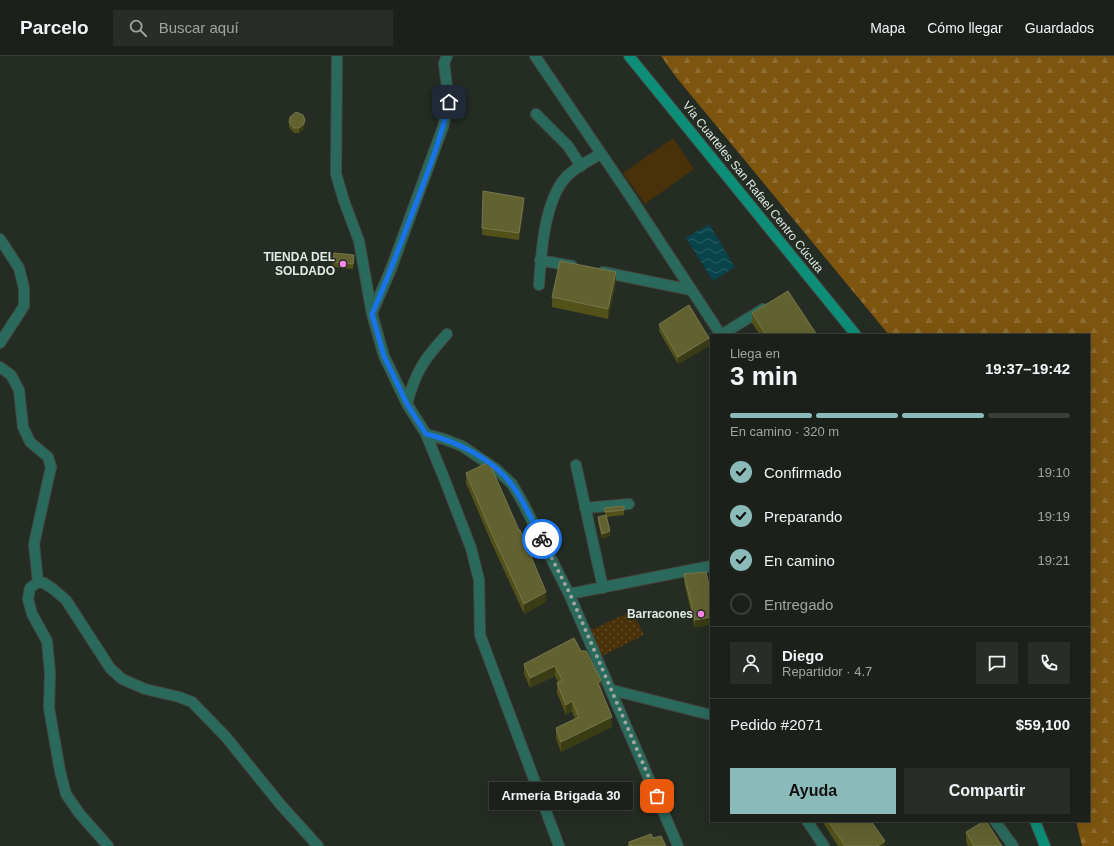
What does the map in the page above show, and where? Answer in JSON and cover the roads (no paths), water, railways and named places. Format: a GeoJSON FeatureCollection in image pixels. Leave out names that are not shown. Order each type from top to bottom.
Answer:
{"type":"FeatureCollection","features":[{"type":"Feature","properties":{"kind":"main road","name":"Vía Cuarteles San Rafael Centro Cúcuta"},"geometry":{"type":"LineString","coordinates":[[629,56],[855,334]]}},
{"type":"Feature","properties":{"kind":"main road"},"geometry":{"type":"LineString","coordinates":[[1035,822],[1045,846]]}},
{"type":"Feature","properties":{"kind":"street"},"geometry":{"type":"LineString","coordinates":[[337,56],[336,174],[359,241],[372,314],[384,356],[407,404],[426,434],[471,548],[479,580],[480,636],[559,846]]}},
{"type":"Feature","properties":{"kind":"street"},"geometry":{"type":"LineString","coordinates":[[372,314],[391,269],[444,127],[449,102],[444,63],[446,56]]}},
{"type":"Feature","properties":{"kind":"street"},"geometry":{"type":"LineString","coordinates":[[535,56],[600,154],[630,196],[720,334]]}},
{"type":"Feature","properties":{"kind":"street"},"geometry":{"type":"LineString","coordinates":[[536,114],[568,146],[581,166]]}},
{"type":"Feature","properties":{"kind":"street"},"geometry":{"type":"LineString","coordinates":[[539,285],[540,260],[549,208],[558,187],[568,175],[600,154]]}},
{"type":"Feature","properties":{"kind":"street"},"geometry":{"type":"LineString","coordinates":[[0,239],[19,268],[24,288],[24,306],[0,343]]}},
{"type":"Feature","properties":{"kind":"street"},"geometry":{"type":"LineString","coordinates":[[540,260],[578,267]]}},
{"type":"Feature","properties":{"kind":"street"},"geometry":{"type":"LineString","coordinates":[[593,270],[692,290]]}},
{"type":"Feature","properties":{"kind":"street"},"geometry":{"type":"LineString","coordinates":[[723,334],[774,302]]}},
{"type":"Feature","properties":{"kind":"street"},"geometry":{"type":"LineString","coordinates":[[407,404],[412,385],[419,368],[447,334]]}},
{"type":"Feature","properties":{"kind":"street"},"geometry":{"type":"LineString","coordinates":[[0,367],[11,375],[19,390],[23,427],[30,442],[48,457],[51,466],[34,544],[38,582]]}},
{"type":"Feature","properties":{"kind":"street"},"geometry":{"type":"LineString","coordinates":[[426,434],[462,446],[496,469],[512,484],[570,594],[678,846]]}},
{"type":"Feature","properties":{"kind":"street"},"geometry":{"type":"LineString","coordinates":[[576,465],[603,588]]}},
{"type":"Feature","properties":{"kind":"street"},"geometry":{"type":"LineString","coordinates":[[585,508],[629,504]]}},
{"type":"Feature","properties":{"kind":"street"},"geometry":{"type":"LineString","coordinates":[[570,594],[710,566]]}},
{"type":"Feature","properties":{"kind":"street"},"geometry":{"type":"LineString","coordinates":[[38,582],[30,588],[28,599],[32,614],[47,641],[50,673],[49,708],[60,772],[66,794],[108,846]]}},
{"type":"Feature","properties":{"kind":"street"},"geometry":{"type":"LineString","coordinates":[[38,582],[49,586],[66,600],[110,668],[122,679],[145,689],[179,696],[192,702],[226,737],[280,804],[318,846]]}},
{"type":"Feature","properties":{"kind":"street"},"geometry":{"type":"LineString","coordinates":[[612,690],[710,715]]}},
{"type":"Feature","properties":{"kind":"street"},"geometry":{"type":"LineString","coordinates":[[808,822],[824,846]]}},
{"type":"Feature","properties":{"kind":"street"},"geometry":{"type":"LineString","coordinates":[[996,822],[1013,846]]}},
{"type":"Feature","properties":{"kind":"water"},"geometry":{"type":"Polygon","coordinates":[[[709,224],[735,267],[713,281],[686,238],[709,224]]]}},
{"type":"Feature","properties":{"kind":"place","name":"TIENDA DEL SOLDADO"},"geometry":{"type":"Point","coordinates":[343,264]}},
{"type":"Feature","properties":{"kind":"place","name":"Barracones"},"geometry":{"type":"Point","coordinates":[701,614]}},
{"type":"Feature","properties":{"kind":"place","name":"Armería Brigada 30"},"geometry":{"type":"Point","coordinates":[657,796]}}]}
